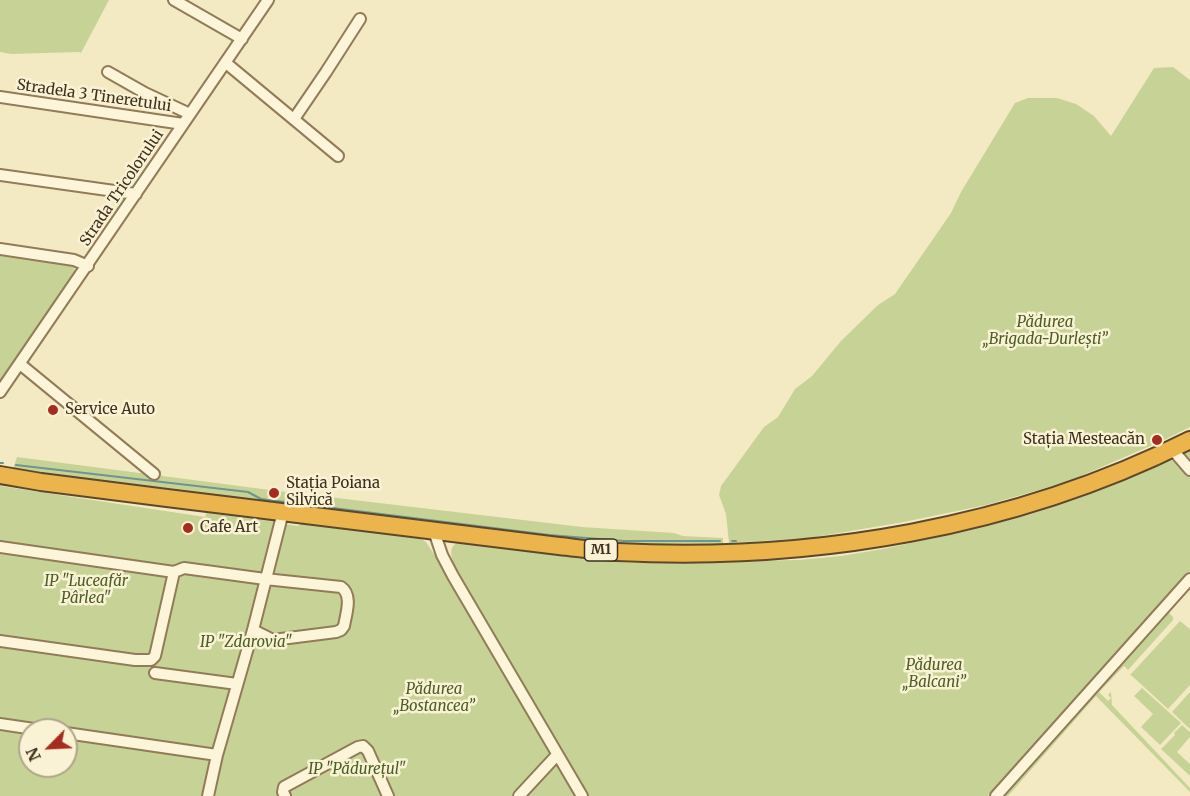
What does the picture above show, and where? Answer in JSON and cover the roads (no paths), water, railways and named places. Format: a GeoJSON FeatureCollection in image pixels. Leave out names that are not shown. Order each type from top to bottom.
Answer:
{"type":"FeatureCollection","features":[{"type":"Feature","properties":{"kind":"highway","name":"M1"},"geometry":{"type":"LineString","coordinates":[[0,475],[616,552],[726,552],[784,550],[830,545],[907,533],[990,515],[1060,495],[1190,440]]}},
{"type":"Feature","properties":{"kind":"street"},"geometry":{"type":"LineString","coordinates":[[174,0],[242,39]]}},
{"type":"Feature","properties":{"kind":"street","name":"Strada Tricolorului"},"geometry":{"type":"LineString","coordinates":[[0,392],[268,0]]}},
{"type":"Feature","properties":{"kind":"street"},"geometry":{"type":"LineString","coordinates":[[294,119],[360,19]]}},
{"type":"Feature","properties":{"kind":"street"},"geometry":{"type":"LineString","coordinates":[[226,63],[338,156]]}},
{"type":"Feature","properties":{"kind":"street","name":"Stradela 3 Tineretului"},"geometry":{"type":"LineString","coordinates":[[108,72],[187,119]]}},
{"type":"Feature","properties":{"kind":"street","name":"Stradela 3 Tineretului"},"geometry":{"type":"LineString","coordinates":[[0,97],[187,119]]}},
{"type":"Feature","properties":{"kind":"street"},"geometry":{"type":"LineString","coordinates":[[0,175],[136,194]]}},
{"type":"Feature","properties":{"kind":"street"},"geometry":{"type":"LineString","coordinates":[[0,249],[74,260],[88,266]]}},
{"type":"Feature","properties":{"kind":"street"},"geometry":{"type":"LineString","coordinates":[[20,364],[154,474]]}},
{"type":"Feature","properties":{"kind":"street"},"geometry":{"type":"LineString","coordinates":[[1172,449],[1190,470]]}},
{"type":"Feature","properties":{"kind":"street"},"geometry":{"type":"LineString","coordinates":[[208,796],[283,512]]}},
{"type":"Feature","properties":{"kind":"street"},"geometry":{"type":"LineString","coordinates":[[434,531],[442,555],[453,576],[582,796]]}},
{"type":"Feature","properties":{"kind":"street"},"geometry":{"type":"LineString","coordinates":[[0,547],[174,572],[184,568],[341,587],[346,590],[348,596],[344,626],[341,630],[273,640],[253,630]]}},
{"type":"Feature","properties":{"kind":"street"},"geometry":{"type":"LineString","coordinates":[[0,641],[135,660],[152,660],[155,657],[174,572]]}},
{"type":"Feature","properties":{"kind":"street"},"geometry":{"type":"LineString","coordinates":[[996,796],[1190,579]]}},
{"type":"Feature","properties":{"kind":"street"},"geometry":{"type":"LineString","coordinates":[[155,673],[237,684]]}},
{"type":"Feature","properties":{"kind":"street"},"geometry":{"type":"LineString","coordinates":[[0,724],[18,727]]}},
{"type":"Feature","properties":{"kind":"street"},"geometry":{"type":"LineString","coordinates":[[78,736],[217,755]]}},
{"type":"Feature","properties":{"kind":"street"},"geometry":{"type":"LineString","coordinates":[[285,796],[284,787],[363,746],[368,751],[388,796]]}},
{"type":"Feature","properties":{"kind":"street"},"geometry":{"type":"LineString","coordinates":[[519,796],[557,755]]}},
{"type":"Feature","properties":{"kind":"waterway"},"geometry":{"type":"LineString","coordinates":[[16,465],[248,492],[261,499],[549,535],[624,541],[720,541]]}},
{"type":"Feature","properties":{"kind":"place","name":"Service Auto"},"geometry":{"type":"Point","coordinates":[53,410]}},
{"type":"Feature","properties":{"kind":"place","name":"Stația Mesteacăn"},"geometry":{"type":"Point","coordinates":[1157,440]}},
{"type":"Feature","properties":{"kind":"place","name":"Stația Poiana Silvică"},"geometry":{"type":"Point","coordinates":[274,493]}},
{"type":"Feature","properties":{"kind":"place","name":"Cafe Art"},"geometry":{"type":"Point","coordinates":[188,528]}},
{"type":"Feature","properties":{"kind":"park label","name":"Pădurea „Brigada-Durlești”"},"geometry":{"type":"Point","coordinates":[1045,332]}},
{"type":"Feature","properties":{"kind":"park label","name":"IP \"Luceafăr Pârlea\""},"geometry":{"type":"Point","coordinates":[86,590]}},
{"type":"Feature","properties":{"kind":"park label","name":"IP \"Zdarovia\""},"geometry":{"type":"Point","coordinates":[246,643]}},
{"type":"Feature","properties":{"kind":"park label","name":"Pădurea „Balcani”"},"geometry":{"type":"Point","coordinates":[934,674]}},
{"type":"Feature","properties":{"kind":"park label","name":"Pădurea „Bostancea”"},"geometry":{"type":"Point","coordinates":[434,698]}},
{"type":"Feature","properties":{"kind":"park label","name":"IP \"Pădurețul\""},"geometry":{"type":"Point","coordinates":[357,770]}}]}
